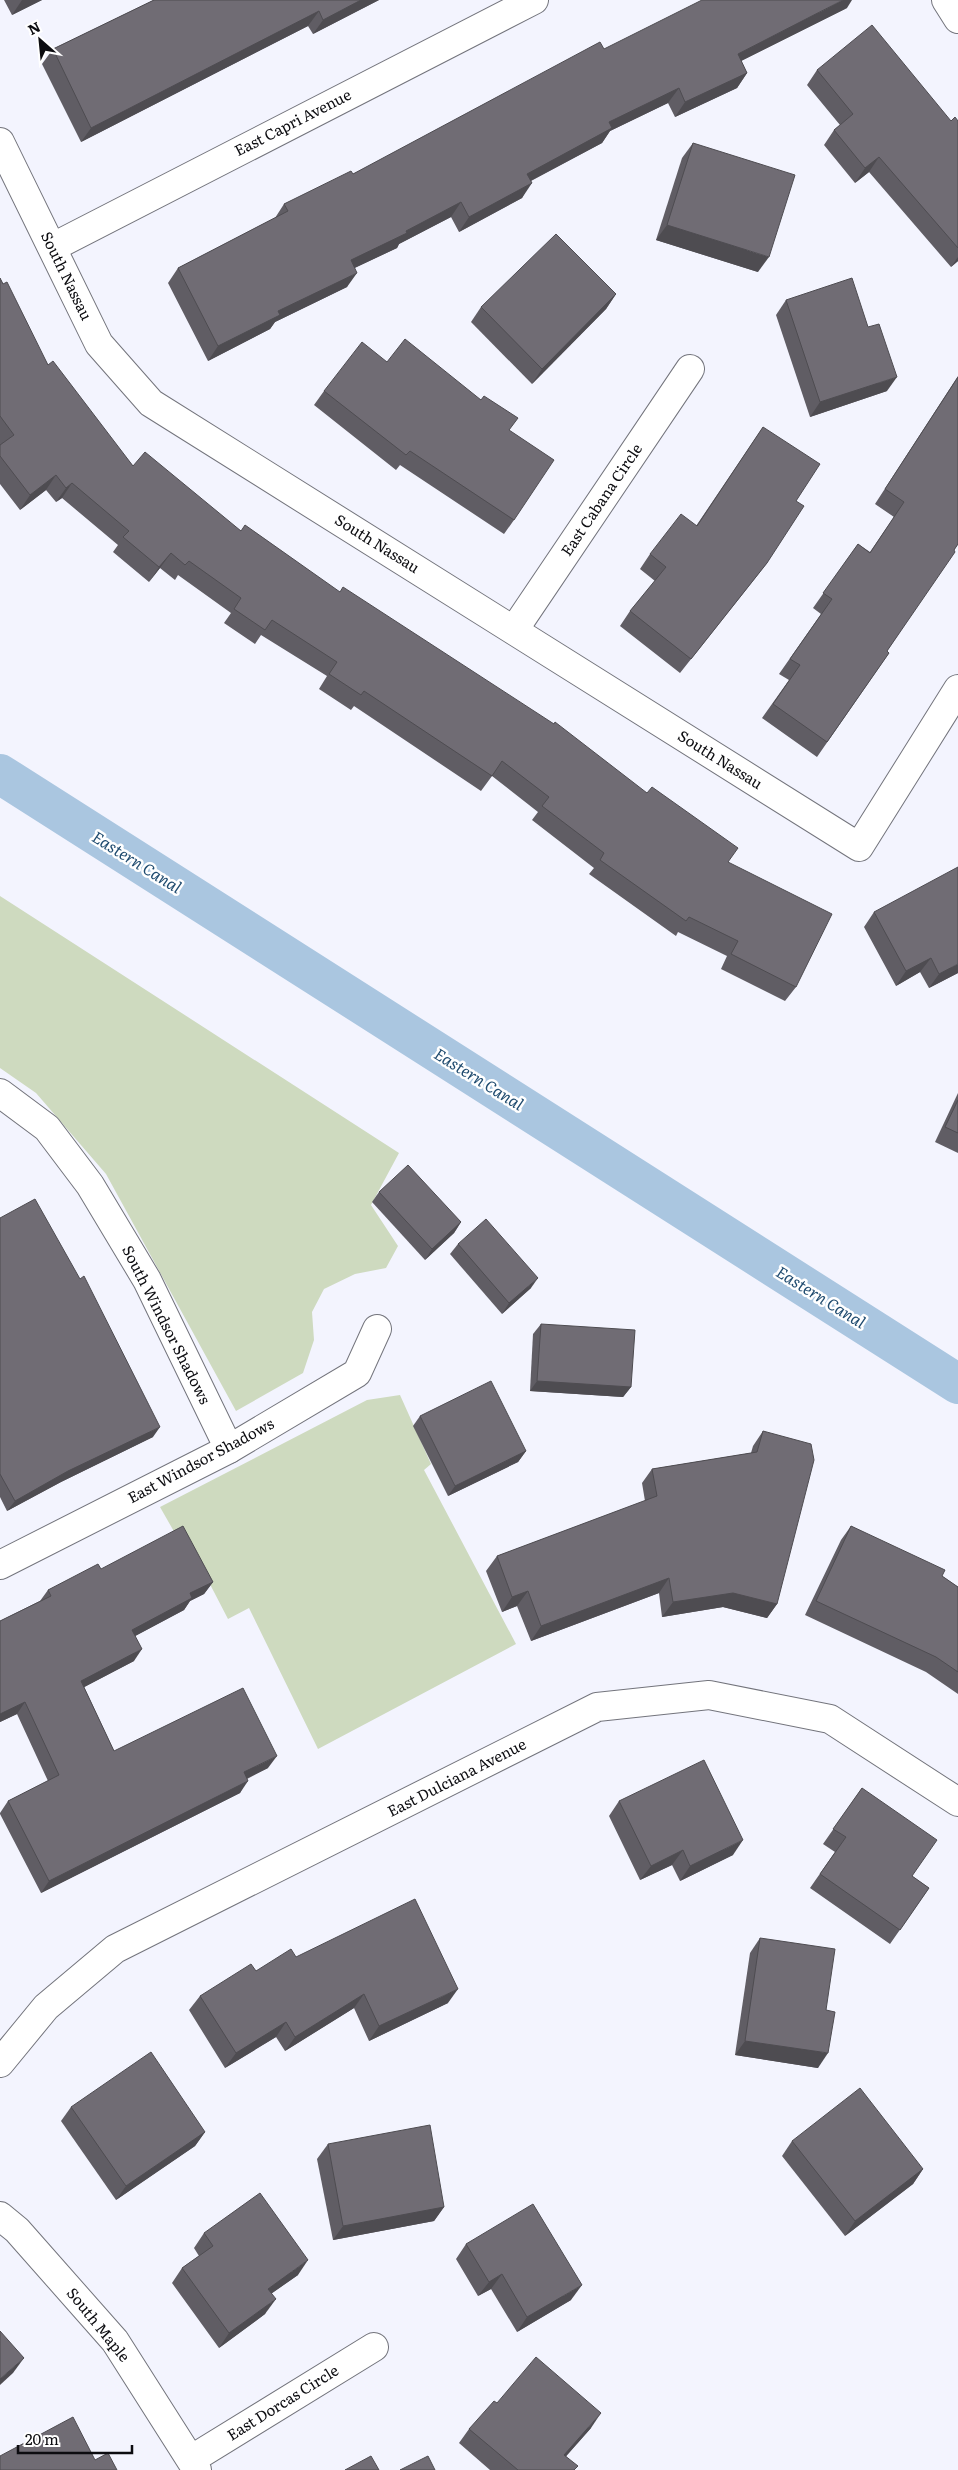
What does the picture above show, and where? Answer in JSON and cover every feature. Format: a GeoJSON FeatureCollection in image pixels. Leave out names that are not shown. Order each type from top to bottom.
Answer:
{"type":"FeatureCollection","features":[{"type":"Feature","properties":{"kind":"street","name":"East Capri Avenue"},"geometry":{"type":"LineString","coordinates":[[52,247],[534,0]]}},
{"type":"Feature","properties":{"kind":"street"},"geometry":{"type":"LineString","coordinates":[[946,0],[958,19]]}},
{"type":"Feature","properties":{"kind":"street","name":"South Nassau"},"geometry":{"type":"LineString","coordinates":[[0,142],[99,344],[151,403],[859,847],[958,689]]}},
{"type":"Feature","properties":{"kind":"street","name":"East Cabana Circle"},"geometry":{"type":"LineString","coordinates":[[514,630],[690,369]]}},
{"type":"Feature","properties":{"kind":"street","name":"South Windsor Shadows"},"geometry":{"type":"LineString","coordinates":[[0,1093],[47,1128],[90,1185],[147,1280],[229,1449]]}},
{"type":"Feature","properties":{"kind":"street","name":"East Windsor Shadows"},"geometry":{"type":"LineString","coordinates":[[0,1565],[229,1449],[357,1373],[377,1329]]}},
{"type":"Feature","properties":{"kind":"street","name":"East Dulciana Avenue"},"geometry":{"type":"LineString","coordinates":[[0,2063],[46,2007],[115,1949],[597,1707],[709,1695],[830,1719],[958,1802]]}},
{"type":"Feature","properties":{"kind":"street","name":"South Maple"},"geometry":{"type":"LineString","coordinates":[[0,2216],[17,2230],[115,2341],[194,2465]]}},
{"type":"Feature","properties":{"kind":"street","name":"East Dorcas Circle"},"geometry":{"type":"LineString","coordinates":[[194,2465],[374,2347]]}},
{"type":"Feature","properties":{"kind":"green space"},"geometry":{"type":"Polygon","coordinates":[[[0,896],[399,1153],[371,1205],[398,1246],[386,1268],[355,1274],[324,1289],[312,1312],[314,1340],[303,1373],[236,1411],[106,1174],[36,1093],[0,1068],[0,896]]]}},
{"type":"Feature","properties":{"kind":"green space"},"geometry":{"type":"Polygon","coordinates":[[[400,1395],[431,1464],[424,1470],[516,1644],[318,1749],[249,1608],[228,1619],[199,1563],[176,1535],[160,1507],[367,1400],[400,1395]]]}},
{"type":"Feature","properties":{"kind":"building"},"geometry":{"type":"Polygon","coordinates":[[[154,0],[361,0],[323,20],[319,11],[91,128],[53,49],[154,0]]]}},
{"type":"Feature","properties":{"kind":"building"},"geometry":{"type":"Polygon","coordinates":[[[702,0],[843,0],[738,54],[747,73],[685,102],[679,88],[609,122],[612,128],[527,174],[532,183],[469,217],[461,202],[406,231],[407,233],[351,260],[357,273],[278,311],[280,315],[218,346],[178,268],[288,211],[284,204],[351,171],[353,174],[600,42],[604,49],[702,0]]]}},
{"type":"Feature","properties":{"kind":"building"},"geometry":{"type":"Polygon","coordinates":[[[872,25],[951,121],[955,117],[958,121],[958,248],[879,157],[865,168],[834,130],[853,114],[817,70],[872,25]]]}},
{"type":"Feature","properties":{"kind":"building"},"geometry":{"type":"Polygon","coordinates":[[[693,143],[795,175],[769,257],[667,225],[693,143]]]}},
{"type":"Feature","properties":{"kind":"building"},"geometry":{"type":"Polygon","coordinates":[[[556,234],[616,294],[542,369],[481,307],[556,234]]]}},
{"type":"Feature","properties":{"kind":"building"},"geometry":{"type":"Polygon","coordinates":[[[0,278],[3,284],[7,282],[48,365],[53,361],[133,466],[145,452],[241,531],[245,525],[340,592],[343,587],[554,724],[555,722],[647,793],[652,787],[738,848],[728,862],[832,914],[796,987],[731,954],[738,941],[689,917],[686,921],[600,860],[604,853],[542,806],[549,797],[502,761],[492,776],[364,691],[361,695],[329,674],[337,662],[272,620],[265,630],[234,609],[241,598],[189,561],[185,565],[171,553],[159,567],[123,537],[129,531],[72,483],[66,488],[56,475],[30,495],[0,456],[0,445],[14,435],[0,416],[0,278]]]}},
{"type":"Feature","properties":{"kind":"building"},"geometry":{"type":"Polygon","coordinates":[[[852,278],[868,327],[879,324],[897,377],[820,402],[786,300],[852,278]]]}},
{"type":"Feature","properties":{"kind":"building"},"geometry":{"type":"Polygon","coordinates":[[[405,339],[481,400],[484,396],[518,418],[509,430],[554,460],[514,520],[410,451],[406,455],[324,391],[362,342],[387,362],[405,339]]]}},
{"type":"Feature","properties":{"kind":"building"},"geometry":{"type":"Polygon","coordinates":[[[958,377],[958,544],[954,550],[955,552],[887,651],[889,653],[827,742],[773,704],[800,665],[790,659],[832,599],[823,593],[858,544],[870,553],[904,502],[885,489],[958,377]]]}},
{"type":"Feature","properties":{"kind":"building"},"geometry":{"type":"Polygon","coordinates":[[[763,427],[820,464],[796,501],[804,506],[767,563],[691,659],[630,611],[666,567],[650,554],[681,514],[697,526],[763,427]]]}},
{"type":"Feature","properties":{"kind":"building"},"geometry":{"type":"Polygon","coordinates":[[[958,867],[958,964],[939,974],[931,958],[906,971],[874,912],[958,867]]]}},
{"type":"Feature","properties":{"kind":"building"},"geometry":{"type":"Polygon","coordinates":[[[958,1100],[958,1133],[945,1127],[958,1100]]]}},
{"type":"Feature","properties":{"kind":"building"},"geometry":{"type":"Polygon","coordinates":[[[408,1165],[461,1222],[432,1249],[379,1192],[408,1165]]]}},
{"type":"Feature","properties":{"kind":"building"},"geometry":{"type":"Polygon","coordinates":[[[35,1199],[80,1279],[84,1276],[160,1427],[68,1471],[15,1501],[0,1474],[0,1218],[35,1199]]]}},
{"type":"Feature","properties":{"kind":"building"},"geometry":{"type":"Polygon","coordinates":[[[486,1219],[538,1278],[509,1303],[458,1244],[486,1219]]]}},
{"type":"Feature","properties":{"kind":"building"},"geometry":{"type":"Polygon","coordinates":[[[541,1324],[635,1330],[631,1387],[537,1381],[541,1324]]]}},
{"type":"Feature","properties":{"kind":"building"},"geometry":{"type":"Polygon","coordinates":[[[491,1381],[526,1451],[455,1486],[420,1416],[491,1381]]]}},
{"type":"Feature","properties":{"kind":"building"},"geometry":{"type":"Polygon","coordinates":[[[763,1431],[811,1444],[814,1460],[777,1604],[733,1593],[673,1602],[669,1578],[541,1626],[528,1591],[512,1597],[497,1556],[657,1496],[652,1469],[757,1452],[763,1431]]]}},
{"type":"Feature","properties":{"kind":"building"},"geometry":{"type":"Polygon","coordinates":[[[183,1526],[213,1582],[190,1593],[192,1598],[132,1630],[142,1649],[81,1681],[114,1751],[243,1688],[277,1756],[244,1772],[248,1781],[49,1881],[8,1801],[59,1775],[25,1702],[0,1714],[0,1621],[51,1596],[48,1590],[98,1564],[101,1569],[183,1526]]]}},
{"type":"Feature","properties":{"kind":"building"},"geometry":{"type":"Polygon","coordinates":[[[851,1526],[945,1570],[942,1576],[958,1587],[958,1672],[936,1657],[816,1601],[851,1526]]]}},
{"type":"Feature","properties":{"kind":"building"},"geometry":{"type":"Polygon","coordinates":[[[704,1760],[743,1840],[690,1866],[683,1850],[651,1866],[619,1801],[704,1760]]]}},
{"type":"Feature","properties":{"kind":"building"},"geometry":{"type":"Polygon","coordinates":[[[862,1788],[937,1840],[912,1876],[929,1888],[900,1930],[820,1874],[846,1837],[833,1829],[862,1788]]]}},
{"type":"Feature","properties":{"kind":"building"},"geometry":{"type":"Polygon","coordinates":[[[415,1899],[458,1989],[379,2026],[364,1994],[295,2037],[286,2022],[236,2053],[200,1996],[251,1964],[256,1971],[291,1949],[296,1957],[415,1899]]]}},
{"type":"Feature","properties":{"kind":"building"},"geometry":{"type":"Polygon","coordinates":[[[760,1938],[835,1949],[826,2010],[835,2012],[828,2053],[745,2041],[760,1938]]]}},
{"type":"Feature","properties":{"kind":"building"},"geometry":{"type":"Polygon","coordinates":[[[151,2052],[205,2132],[126,2186],[71,2107],[151,2052]]]}},
{"type":"Feature","properties":{"kind":"building"},"geometry":{"type":"Polygon","coordinates":[[[860,2088],[923,2169],[855,2221],[792,2141],[860,2088]]]}},
{"type":"Feature","properties":{"kind":"building"},"geometry":{"type":"Polygon","coordinates":[[[430,2125],[444,2207],[343,2226],[328,2144],[430,2125]]]}},
{"type":"Feature","properties":{"kind":"building"},"geometry":{"type":"Polygon","coordinates":[[[260,2193],[308,2260],[268,2289],[276,2299],[229,2333],[182,2268],[213,2246],[204,2233],[260,2193]]]}},
{"type":"Feature","properties":{"kind":"building"},"geometry":{"type":"Polygon","coordinates":[[[533,2204],[582,2285],[527,2317],[502,2274],[489,2282],[466,2244],[533,2204]]]}},
{"type":"Feature","properties":{"kind":"building"},"geometry":{"type":"Polygon","coordinates":[[[0,2331],[24,2358],[0,2379],[0,2331]]]}},
{"type":"Feature","properties":{"kind":"building"},"geometry":{"type":"Polygon","coordinates":[[[536,2357],[601,2413],[564,2455],[578,2466],[574,2470],[518,2470],[469,2429],[494,2401],[497,2403],[536,2357]]]}},
{"type":"Feature","properties":{"kind":"building"},"geometry":{"type":"Polygon","coordinates":[[[73,2417],[95,2460],[108,2453],[117,2470],[0,2470],[0,2456],[73,2417]]]}},
{"type":"Feature","properties":{"kind":"building"},"geometry":{"type":"Polygon","coordinates":[[[371,2456],[379,2470],[345,2470],[371,2456]]]}},
{"type":"Feature","properties":{"kind":"building"},"geometry":{"type":"Polygon","coordinates":[[[428,2456],[435,2470],[400,2470],[428,2456]]]}},
{"type":"Feature","properties":{"kind":"waterway","name":"Eastern Canal"},"geometry":{"type":"LineString","coordinates":[[0,774],[958,1384]]}}]}
